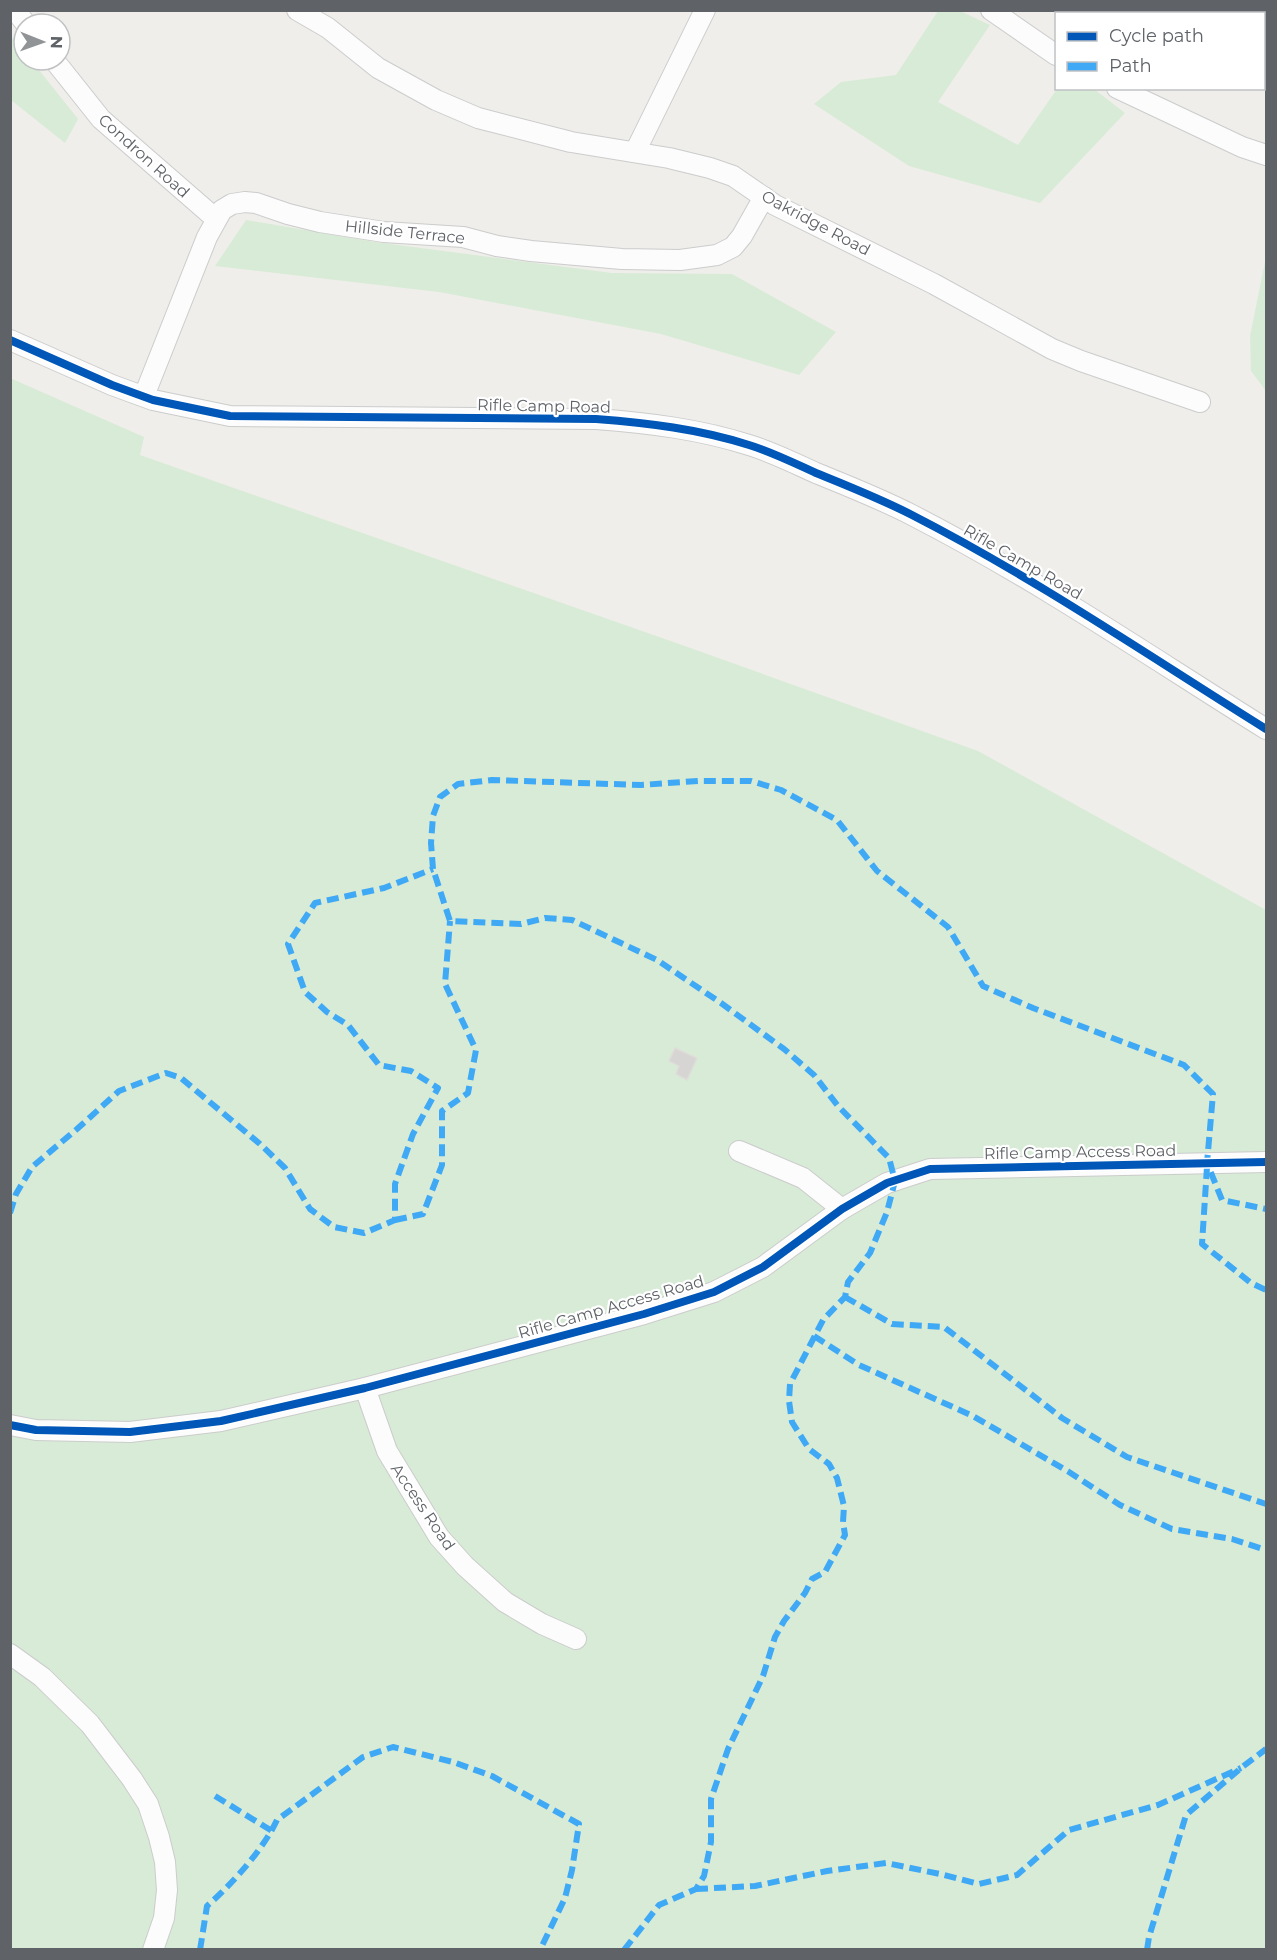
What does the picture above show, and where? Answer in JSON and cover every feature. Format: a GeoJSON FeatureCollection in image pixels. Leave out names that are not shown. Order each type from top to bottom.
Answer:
{"type":"FeatureCollection","features":[{"type":"Feature","properties":{"kind":"street","name":"Oakridge Road"},"geometry":{"type":"LineString","coordinates":[[297,10],[328,28],[378,68],[436,100],[478,118],[571,142],[669,158],[733,176],[775,205],[953,293],[1052,349],[1200,402]]}},
{"type":"Feature","properties":{"kind":"street"},"geometry":{"type":"LineString","coordinates":[[635,152],[705,10]]}},
{"type":"Feature","properties":{"kind":"street"},"geometry":{"type":"LineString","coordinates":[[991,10],[1055,54]]}},
{"type":"Feature","properties":{"kind":"street","name":"Condron Road"},"geometry":{"type":"LineString","coordinates":[[64,72],[101,119],[216,219]]}},
{"type":"Feature","properties":{"kind":"street"},"geometry":{"type":"LineString","coordinates":[[1121,90],[1242,147],[1266,155]]}},
{"type":"Feature","properties":{"kind":"street","name":"Hillside Terrace"},"geometry":{"type":"LineString","coordinates":[[216,219],[222,210],[232,204],[245,202],[256,203],[320,222],[384,232],[463,237],[497,246],[531,251],[622,259],[680,260],[717,255],[733,247],[742,236],[764,197]]}},
{"type":"Feature","properties":{"kind":"street"},"geometry":{"type":"LineString","coordinates":[[144,396],[216,219]]}},
{"type":"Feature","properties":{"kind":"street","name":"Rifle Camp Road"},"geometry":{"type":"LineString","coordinates":[[10,340],[112,385],[196,410],[230,416],[596,419],[647,423],[699,432],[749,445],[910,513],[984,553],[1104,625],[1266,729]]}},
{"type":"Feature","properties":{"kind":"street"},"geometry":{"type":"LineString","coordinates":[[739,1151],[803,1178],[842,1209]]}},
{"type":"Feature","properties":{"kind":"street","name":"Rifle Camp Access Road"},"geometry":{"type":"LineString","coordinates":[[10,1425],[36,1430],[129,1432],[221,1421],[365,1388],[644,1314],[714,1292],[763,1267],[842,1209],[887,1183],[930,1169],[1266,1161]]}},
{"type":"Feature","properties":{"kind":"street","name":"Access Road"},"geometry":{"type":"LineString","coordinates":[[365,1388],[387,1451],[439,1537],[465,1566],[505,1602],[542,1624],[576,1639]]}},
{"type":"Feature","properties":{"kind":"street"},"geometry":{"type":"LineString","coordinates":[[10,1654],[42,1677],[90,1724],[148,1804],[165,1862],[167,1890],[164,1918],[153,1950]]}},
{"type":"Feature","properties":{"kind":"green space"},"geometry":{"type":"Polygon","coordinates":[[[938,11],[960,11],[990,25],[938,102],[1018,145],[1056,90],[1095,90],[1125,113],[1040,203],[909,166],[814,104],[841,82],[896,75],[938,11]]]}},
{"type":"Feature","properties":{"kind":"green space"},"geometry":{"type":"Polygon","coordinates":[[[10,35],[12,37],[12,72],[41,72],[78,119],[65,143],[11,100],[10,35]]]}},
{"type":"Feature","properties":{"kind":"green space"},"geometry":{"type":"Polygon","coordinates":[[[246,220],[375,242],[612,273],[732,274],[836,332],[799,375],[661,334],[439,292],[215,266],[246,220]]]}},
{"type":"Feature","properties":{"kind":"green space"},"geometry":{"type":"Polygon","coordinates":[[[1266,257],[1266,391],[1251,371],[1250,336],[1266,257]]]}},
{"type":"Feature","properties":{"kind":"green space"},"geometry":{"type":"Polygon","coordinates":[[[10,378],[144,437],[140,455],[978,751],[1266,910],[1266,1949],[11,1949],[10,378]]]}},
{"type":"Feature","properties":{"kind":"building"},"geometry":{"type":"Polygon","coordinates":[[[675,1048],[697,1058],[687,1080],[676,1074],[679,1066],[669,1061],[675,1048]]]}},
{"type":"Feature","properties":{"kind":"marked path"},"geometry":{"type":"LineString","coordinates":[[624,1950],[659,1905],[696,1889],[704,1876],[711,1842],[711,1799],[728,1749],[763,1676],[775,1637],[812,1579],[825,1572],[845,1535],[844,1506],[837,1478],[829,1464],[809,1449],[792,1422],[789,1401],[790,1384],[823,1320],[845,1297],[848,1282],[870,1253],[887,1212],[895,1181],[889,1158],[838,1106],[814,1075],[784,1049],[657,960],[572,920],[545,918],[521,924],[450,921],[433,869],[431,843],[433,816],[440,797],[458,784],[492,780],[641,785],[698,781],[751,781],[781,790],[837,820],[877,871],[948,927],[983,986],[1033,1008],[1184,1065],[1213,1094],[1207,1163],[1222,1200],[1266,1209]]}},
{"type":"Feature","properties":{"kind":"marked path"},"geometry":{"type":"LineString","coordinates":[[10,1213],[16,1194],[32,1167],[119,1091],[166,1073],[181,1078],[260,1144],[285,1168],[310,1209],[334,1227],[364,1233],[395,1220],[395,1184],[413,1134],[438,1088],[411,1071],[379,1065],[348,1025],[327,1012],[305,992],[288,944],[315,903],[384,888],[433,869]]}},
{"type":"Feature","properties":{"kind":"marked path"},"geometry":{"type":"LineString","coordinates":[[395,1220],[423,1214],[442,1165],[442,1111],[468,1093],[476,1050],[445,984],[450,921]]}},
{"type":"Feature","properties":{"kind":"marked path"},"geometry":{"type":"LineString","coordinates":[[1207,1167],[1202,1244],[1251,1283],[1266,1290]]}},
{"type":"Feature","properties":{"kind":"marked path"},"geometry":{"type":"LineString","coordinates":[[845,1297],[892,1324],[944,1327],[1062,1418],[1127,1457],[1266,1504]]}},
{"type":"Feature","properties":{"kind":"marked path"},"geometry":{"type":"LineString","coordinates":[[814,1336],[859,1365],[973,1416],[1069,1472],[1120,1505],[1172,1529],[1232,1539],[1266,1550]]}},
{"type":"Feature","properties":{"kind":"marked path"},"geometry":{"type":"LineString","coordinates":[[200,1950],[207,1906],[246,1866],[264,1843],[277,1820],[363,1757],[393,1747],[453,1762],[492,1776],[579,1824],[565,1898],[540,1950]]}},
{"type":"Feature","properties":{"kind":"marked path"},"geometry":{"type":"LineString","coordinates":[[1147,1950],[1186,1815],[1266,1749]]}},
{"type":"Feature","properties":{"kind":"marked path"},"geometry":{"type":"LineString","coordinates":[[696,1889],[755,1886],[827,1871],[886,1863],[979,1884],[1017,1875],[1069,1830],[1158,1805],[1241,1768]]}},
{"type":"Feature","properties":{"kind":"marked path"},"geometry":{"type":"LineString","coordinates":[[215,1796],[272,1831]]}},
{"type":"Feature","properties":{"kind":"cycle path"},"geometry":{"type":"LineString","coordinates":[[10,340],[112,385],[153,400],[230,416],[596,419],[673,428],[749,445],[864,493],[958,539],[1091,618],[1266,729]]}},
{"type":"Feature","properties":{"kind":"cycle path"},"geometry":{"type":"LineString","coordinates":[[10,1425],[36,1430],[130,1432],[221,1421],[365,1388],[644,1314],[714,1292],[763,1267],[842,1209],[887,1183],[930,1169],[1266,1162]]}}]}
